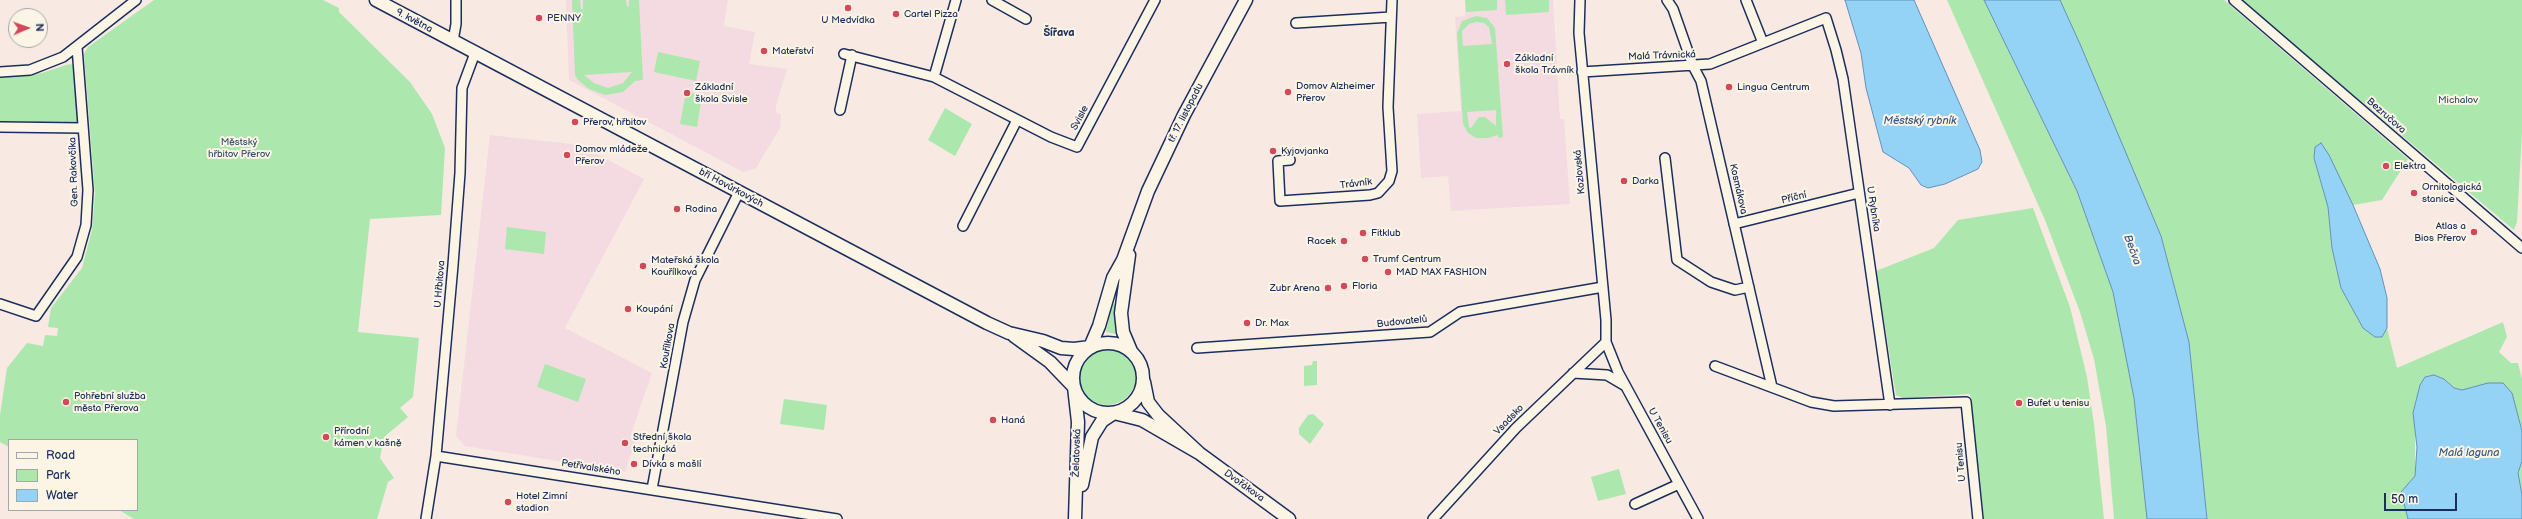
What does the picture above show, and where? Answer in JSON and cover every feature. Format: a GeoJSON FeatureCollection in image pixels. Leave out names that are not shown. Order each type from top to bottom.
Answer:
{"type":"FeatureCollection","features":[{"type":"Feature","properties":{"kind":"main road","name":"9. května"},"geometry":{"type":"LineString","coordinates":[[376,0],[453,41]]}},
{"type":"Feature","properties":{"kind":"main road","name":"tř. 17. listopadu"},"geometry":{"type":"LineString","coordinates":[[1090,347],[1100,326],[1113,278],[1134,230],[1148,191],[1184,115],[1246,0]]}},
{"type":"Feature","properties":{"kind":"main road","name":"bří Hovůrkových"},"geometry":{"type":"LineString","coordinates":[[453,41],[1009,333],[1050,362],[1074,387]]}},
{"type":"Feature","properties":{"kind":"main road","name":"tř. 17. listopadu"},"geometry":{"type":"LineString","coordinates":[[1131,351],[1123,332],[1121,313],[1134,230]]}},
{"type":"Feature","properties":{"kind":"main road","name":"bří Hovůrkových"},"geometry":{"type":"LineString","coordinates":[[1009,333],[1043,341],[1060,348],[1090,347]]}},
{"type":"Feature","properties":{"kind":"main road"},"geometry":{"type":"LineString","coordinates":[[1112,343],[1131,351],[1140,362],[1143,376],[1141,390],[1134,402],[1114,413],[1099,412],[1086,406],[1074,387],[1075,364],[1090,347],[1112,343]]}},
{"type":"Feature","properties":{"kind":"main road","name":"Dvořákova"},"geometry":{"type":"LineString","coordinates":[[1143,376],[1145,394],[1152,408],[1199,453]]}},
{"type":"Feature","properties":{"kind":"main road","name":"Želatovská"},"geometry":{"type":"LineString","coordinates":[[1074,387],[1078,422],[1075,519]]}},
{"type":"Feature","properties":{"kind":"main road","name":"Želatovská"},"geometry":{"type":"LineString","coordinates":[[1075,519],[1092,437],[1102,421],[1114,413]]}},
{"type":"Feature","properties":{"kind":"main road","name":"Dvořákova"},"geometry":{"type":"LineString","coordinates":[[1114,413],[1142,420],[1199,453],[1289,519]]}},
{"type":"Feature","properties":{"kind":"street"},"geometry":{"type":"LineString","coordinates":[[0,72],[35,68],[55,61],[77,47],[136,0]]}},
{"type":"Feature","properties":{"kind":"street"},"geometry":{"type":"LineString","coordinates":[[453,41],[456,24],[456,0]]}},
{"type":"Feature","properties":{"kind":"street"},"geometry":{"type":"LineString","coordinates":[[934,77],[956,0]]}},
{"type":"Feature","properties":{"kind":"street"},"geometry":{"type":"LineString","coordinates":[[992,0],[1026,19]]}},
{"type":"Feature","properties":{"kind":"street","name":"Svisle"},"geometry":{"type":"LineString","coordinates":[[840,110],[848,55],[934,77],[1017,120],[1077,147],[1155,0]]}},
{"type":"Feature","properties":{"kind":"street","name":"Trávník"},"geometry":{"type":"LineString","coordinates":[[1290,160],[1278,161],[1280,202],[1370,195],[1378,193],[1389,181],[1392,171],[1388,107],[1392,0]]}},
{"type":"Feature","properties":{"kind":"street","name":"Kozlovská"},"geometry":{"type":"LineString","coordinates":[[1580,0],[1579,34],[1603,287],[1606,342]]}},
{"type":"Feature","properties":{"kind":"street","name":"Kosmákova"},"geometry":{"type":"LineString","coordinates":[[1667,0],[1673,9],[1693,66],[1701,81],[1772,387]]}},
{"type":"Feature","properties":{"kind":"street"},"geometry":{"type":"LineString","coordinates":[[1746,0],[1763,43]]}},
{"type":"Feature","properties":{"kind":"street","name":"Bezručova"},"geometry":{"type":"LineString","coordinates":[[2234,0],[2522,248]]}},
{"type":"Feature","properties":{"kind":"street"},"geometry":{"type":"LineString","coordinates":[[1296,23],[1391,17]]}},
{"type":"Feature","properties":{"kind":"street","name":"Malá Trávnická"},"geometry":{"type":"LineString","coordinates":[[1582,72],[1710,64],[1826,18]]}},
{"type":"Feature","properties":{"kind":"street","name":"U Rybníka"},"geometry":{"type":"LineString","coordinates":[[1826,18],[1843,79],[1890,404]]}},
{"type":"Feature","properties":{"kind":"street","name":"Gen. Rakovčíka"},"geometry":{"type":"LineString","coordinates":[[0,304],[36,316],[77,257],[86,225],[88,190],[77,47]]}},
{"type":"Feature","properties":{"kind":"street","name":"U Hřbitova"},"geometry":{"type":"LineString","coordinates":[[426,519],[436,456],[460,173],[462,94],[466,73],[475,53]]}},
{"type":"Feature","properties":{"kind":"street"},"geometry":{"type":"LineString","coordinates":[[963,226],[1017,120]]}},
{"type":"Feature","properties":{"kind":"street"},"geometry":{"type":"LineString","coordinates":[[0,127],[83,128]]}},
{"type":"Feature","properties":{"kind":"street"},"geometry":{"type":"LineString","coordinates":[[1664,158],[1677,260],[1711,282],[1735,290],[1749,287]]}},
{"type":"Feature","properties":{"kind":"street","name":"Kouřílkova"},"geometry":{"type":"LineString","coordinates":[[652,489],[683,322],[695,280],[739,192]]}},
{"type":"Feature","properties":{"kind":"street","name":"Příční"},"geometry":{"type":"LineString","coordinates":[[1734,224],[1859,193]]}},
{"type":"Feature","properties":{"kind":"street","name":"Budovatelů"},"geometry":{"type":"LineString","coordinates":[[1197,348],[1430,332],[1460,312],[1603,287]]}},
{"type":"Feature","properties":{"kind":"street","name":"U Tenisu"},"geometry":{"type":"LineString","coordinates":[[1606,342],[1625,386],[1698,519]]}},
{"type":"Feature","properties":{"kind":"street","name":"Vsadsko"},"geometry":{"type":"LineString","coordinates":[[1433,519],[1516,428],[1606,342]]}},
{"type":"Feature","properties":{"kind":"street"},"geometry":{"type":"LineString","coordinates":[[1715,366],[1811,402],[1834,406],[1890,404]]}},
{"type":"Feature","properties":{"kind":"street"},"geometry":{"type":"LineString","coordinates":[[1573,373],[1607,375],[1625,386]]}},
{"type":"Feature","properties":{"kind":"street","name":"U Tenisu"},"geometry":{"type":"LineString","coordinates":[[1890,404],[1966,402],[1978,519]]}},
{"type":"Feature","properties":{"kind":"street","name":"Petřivalského"},"geometry":{"type":"LineString","coordinates":[[436,456],[837,519]]}},
{"type":"Feature","properties":{"kind":"street"},"geometry":{"type":"LineString","coordinates":[[1635,504],[1679,484]]}},
{"type":"Feature","properties":{"kind":"shaded area","name":"Základní škola Svisle"},"geometry":{"type":"Polygon","coordinates":[[[566,0],[728,0],[724,26],[755,32],[749,64],[787,69],[776,106],[776,112],[781,115],[780,128],[756,168],[743,172],[569,80],[566,0]]]}},
{"type":"Feature","properties":{"kind":"shaded area","name":"Základní škola Trávník"},"geometry":{"type":"Polygon","coordinates":[[[1465,0],[1553,0],[1560,119],[1564,119],[1570,204],[1451,211],[1448,176],[1421,178],[1417,114],[1461,111],[1455,17],[1465,16],[1465,0]]]}},
{"type":"Feature","properties":{"kind":"shaded area"},"geometry":{"type":"Polygon","coordinates":[[[490,135],[580,145],[644,179],[565,328],[652,373],[630,437],[636,439],[625,472],[465,446],[456,436],[490,135]]]}},
{"type":"Feature","properties":{"kind":"green space","name":"Městský hřbitov Přerov"},"geometry":{"type":"Polygon","coordinates":[[[154,0],[323,0],[339,8],[339,12],[410,82],[432,114],[445,148],[441,215],[370,219],[358,332],[419,338],[413,397],[400,408],[408,417],[384,437],[380,458],[394,478],[388,482],[377,519],[134,519],[121,511],[138,511],[138,439],[8,439],[8,446],[0,442],[0,415],[7,368],[27,343],[43,346],[45,335],[57,336],[58,328],[48,327],[51,308],[82,268],[92,230],[95,194],[84,54],[88,47],[154,0]]]}},
{"type":"Feature","properties":{"kind":"green space"},"geometry":{"type":"Polygon","coordinates":[[[572,0],[580,0],[581,9],[583,9],[583,0],[626,0],[627,7],[629,6],[629,0],[639,0],[643,80],[635,81],[623,92],[605,95],[589,89],[578,80],[575,75],[572,0]],[[632,72],[584,75],[594,83],[608,88],[623,83],[632,72]]]}},
{"type":"Feature","properties":{"kind":"green space"},"geometry":{"type":"Polygon","coordinates":[[[1465,0],[1497,0],[1497,10],[1466,12],[1465,0]]]}},
{"type":"Feature","properties":{"kind":"green space"},"geometry":{"type":"Polygon","coordinates":[[[1505,0],[1549,0],[1549,12],[1506,15],[1505,0]]]}},
{"type":"Feature","properties":{"kind":"green space"},"geometry":{"type":"Polygon","coordinates":[[[1947,0],[1984,0],[2077,191],[2113,292],[2125,345],[2134,398],[2147,519],[2114,519],[2106,426],[2094,359],[2080,312],[2045,220],[1947,0]]]}},
{"type":"Feature","properties":{"kind":"green space"},"geometry":{"type":"Polygon","coordinates":[[[2060,0],[2224,0],[2408,159],[2382,200],[2353,205],[2345,190],[2314,158],[2328,207],[2332,248],[2341,288],[2382,337],[2387,328],[2397,368],[2503,322],[2507,337],[2499,352],[2511,363],[2518,363],[2522,379],[2522,431],[2512,393],[2462,390],[2454,388],[2444,379],[2434,375],[2425,377],[2415,403],[2415,476],[2401,492],[2408,519],[2207,519],[2189,342],[2161,236],[2060,0]]]}},
{"type":"Feature","properties":{"kind":"green space","name":"Michalov"},"geometry":{"type":"Polygon","coordinates":[[[2241,0],[2522,0],[2522,133],[2517,222],[2514,230],[2241,0]]]}},
{"type":"Feature","properties":{"kind":"green space"},"geometry":{"type":"Polygon","coordinates":[[[1476,16],[1487,18],[1495,28],[1503,137],[1498,138],[1498,135],[1488,138],[1476,138],[1468,133],[1463,124],[1457,34],[1462,21],[1476,16]],[[1476,22],[1469,24],[1462,31],[1463,46],[1492,44],[1489,27],[1484,23],[1476,22]],[[1496,110],[1467,112],[1469,127],[1471,128],[1479,117],[1485,117],[1496,126],[1496,110]]]}},
{"type":"Feature","properties":{"kind":"green space"},"geometry":{"type":"Polygon","coordinates":[[[658,52],[700,61],[696,81],[654,72],[658,52]]]}},
{"type":"Feature","properties":{"kind":"green space"},"geometry":{"type":"Polygon","coordinates":[[[71,64],[75,68],[80,123],[0,121],[0,75],[42,73],[71,64]]]}},
{"type":"Feature","properties":{"kind":"green space"},"geometry":{"type":"Polygon","coordinates":[[[686,92],[702,95],[697,127],[680,124],[686,92]]]}},
{"type":"Feature","properties":{"kind":"green space"},"geometry":{"type":"Polygon","coordinates":[[[945,108],[972,124],[955,156],[928,140],[945,108]]]}},
{"type":"Feature","properties":{"kind":"green space"},"geometry":{"type":"Polygon","coordinates":[[[2033,208],[2070,307],[2087,377],[2094,424],[2104,519],[1984,519],[1970,394],[1903,398],[1896,395],[1876,271],[1934,248],[1958,220],[2033,208]]]}},
{"type":"Feature","properties":{"kind":"green space"},"geometry":{"type":"Polygon","coordinates":[[[507,227],[546,232],[544,254],[505,249],[507,227]]]}},
{"type":"Feature","properties":{"kind":"green space"},"geometry":{"type":"Polygon","coordinates":[[[1112,304],[1116,305],[1116,334],[1106,332],[1112,304]]]}},
{"type":"Feature","properties":{"kind":"green space"},"geometry":{"type":"Polygon","coordinates":[[[1107,347],[1118,349],[1131,360],[1134,365],[1136,376],[1134,387],[1123,400],[1118,403],[1107,405],[1096,403],[1083,392],[1080,387],[1078,376],[1080,365],[1091,352],[1096,349],[1107,347]]]}},
{"type":"Feature","properties":{"kind":"green space"},"geometry":{"type":"Polygon","coordinates":[[[1313,361],[1317,361],[1317,385],[1304,386],[1304,366],[1312,365],[1313,361]]]}},
{"type":"Feature","properties":{"kind":"green space"},"geometry":{"type":"Polygon","coordinates":[[[545,364],[586,379],[578,402],[537,387],[545,364]]]}},
{"type":"Feature","properties":{"kind":"green space"},"geometry":{"type":"Polygon","coordinates":[[[784,399],[827,405],[824,430],[780,424],[784,399]]]}},
{"type":"Feature","properties":{"kind":"green space"},"geometry":{"type":"Polygon","coordinates":[[[1313,414],[1324,424],[1310,444],[1299,434],[1299,428],[1308,415],[1313,414]]]}},
{"type":"Feature","properties":{"kind":"green space"},"geometry":{"type":"Polygon","coordinates":[[[2522,461],[2522,495],[2518,473],[2522,461]]]}},
{"type":"Feature","properties":{"kind":"green space"},"geometry":{"type":"Polygon","coordinates":[[[1619,469],[1626,494],[1598,501],[1591,477],[1619,469]]]}},
{"type":"Feature","properties":{"kind":"water","name":"Městský rybník"},"geometry":{"type":"Polygon","coordinates":[[[1845,0],[1914,0],[1980,150],[1982,162],[1978,169],[1945,184],[1928,188],[1921,185],[1909,168],[1883,152],[1866,88],[1861,53],[1845,0]]]}},
{"type":"Feature","properties":{"kind":"water","name":"Bečva"},"geometry":{"type":"Polygon","coordinates":[[[1984,0],[2060,0],[2080,44],[2161,236],[2189,342],[2207,519],[2147,519],[2134,398],[2113,292],[2077,191],[1984,0]]]}},
{"type":"Feature","properties":{"kind":"water"},"geometry":{"type":"Polygon","coordinates":[[[2321,143],[2329,155],[2353,205],[2380,269],[2387,298],[2387,328],[2382,337],[2375,337],[2363,328],[2341,288],[2332,248],[2328,207],[2314,158],[2315,147],[2321,143]]]}},
{"type":"Feature","properties":{"kind":"water","name":"Malá laguna"},"geometry":{"type":"Polygon","coordinates":[[[2434,375],[2444,379],[2454,388],[2462,390],[2488,383],[2503,383],[2512,393],[2522,431],[2522,461],[2518,473],[2522,495],[2522,519],[2408,519],[2401,492],[2415,476],[2417,447],[2413,413],[2420,385],[2425,377],[2434,375]]]}},
{"type":"Feature","properties":{"kind":"place","name":"U Medvídka"},"geometry":{"type":"Point","coordinates":[848,8]}},
{"type":"Feature","properties":{"kind":"place","name":"Cartel Pizza"},"geometry":{"type":"Point","coordinates":[896,14]}},
{"type":"Feature","properties":{"kind":"place","name":"PENNY"},"geometry":{"type":"Point","coordinates":[539,18]}},
{"type":"Feature","properties":{"kind":"place","name":"Mateřství"},"geometry":{"type":"Point","coordinates":[764,51]}},
{"type":"Feature","properties":{"kind":"place","name":"Základní škola Trávník"},"geometry":{"type":"Point","coordinates":[1507,64]}},
{"type":"Feature","properties":{"kind":"place","name":"Lingua Centrum"},"geometry":{"type":"Point","coordinates":[1729,87]}},
{"type":"Feature","properties":{"kind":"place","name":"Domov Alzheimer Přerov"},"geometry":{"type":"Point","coordinates":[1288,92]}},
{"type":"Feature","properties":{"kind":"place","name":"Základní škola Svisle"},"geometry":{"type":"Point","coordinates":[687,93]}},
{"type":"Feature","properties":{"kind":"place","name":"Přerov, hřbitov"},"geometry":{"type":"Point","coordinates":[575,122]}},
{"type":"Feature","properties":{"kind":"place","name":"Kyjovjanka"},"geometry":{"type":"Point","coordinates":[1273,151]}},
{"type":"Feature","properties":{"kind":"place","name":"Domov mládeže Přerov"},"geometry":{"type":"Point","coordinates":[567,155]}},
{"type":"Feature","properties":{"kind":"place","name":"Elektra"},"geometry":{"type":"Point","coordinates":[2386,166]}},
{"type":"Feature","properties":{"kind":"place","name":"Darka"},"geometry":{"type":"Point","coordinates":[1624,181]}},
{"type":"Feature","properties":{"kind":"place","name":"Ornitologická stanice"},"geometry":{"type":"Point","coordinates":[2414,193]}},
{"type":"Feature","properties":{"kind":"place","name":"Rodina"},"geometry":{"type":"Point","coordinates":[677,209]}},
{"type":"Feature","properties":{"kind":"place","name":"Atlas a Bios Přerov"},"geometry":{"type":"Point","coordinates":[2474,232]}},
{"type":"Feature","properties":{"kind":"place","name":"Fitklub"},"geometry":{"type":"Point","coordinates":[1363,233]}},
{"type":"Feature","properties":{"kind":"place","name":"Racek"},"geometry":{"type":"Point","coordinates":[1344,241]}},
{"type":"Feature","properties":{"kind":"place","name":"Trumf Centrum"},"geometry":{"type":"Point","coordinates":[1365,259]}},
{"type":"Feature","properties":{"kind":"place","name":"Mateřská škola Kouřílkova"},"geometry":{"type":"Point","coordinates":[643,266]}},
{"type":"Feature","properties":{"kind":"place","name":"MAD MAX FASHION"},"geometry":{"type":"Point","coordinates":[1388,272]}},
{"type":"Feature","properties":{"kind":"place","name":"Floria"},"geometry":{"type":"Point","coordinates":[1344,286]}},
{"type":"Feature","properties":{"kind":"place","name":"Zubr Arena"},"geometry":{"type":"Point","coordinates":[1328,288]}},
{"type":"Feature","properties":{"kind":"place","name":"Koupání"},"geometry":{"type":"Point","coordinates":[628,309]}},
{"type":"Feature","properties":{"kind":"place","name":"Dr. Max"},"geometry":{"type":"Point","coordinates":[1247,323]}},
{"type":"Feature","properties":{"kind":"place","name":"Pohřební služba města Přerova"},"geometry":{"type":"Point","coordinates":[66,402]}},
{"type":"Feature","properties":{"kind":"place","name":"Bufet u tenisu"},"geometry":{"type":"Point","coordinates":[2019,403]}},
{"type":"Feature","properties":{"kind":"place","name":"Haná"},"geometry":{"type":"Point","coordinates":[993,420]}},
{"type":"Feature","properties":{"kind":"place","name":"Přírodní kámen v kašně"},"geometry":{"type":"Point","coordinates":[326,437]}},
{"type":"Feature","properties":{"kind":"place","name":"Střední škola technická"},"geometry":{"type":"Point","coordinates":[625,443]}},
{"type":"Feature","properties":{"kind":"place","name":"Dívka s mašlí"},"geometry":{"type":"Point","coordinates":[634,464]}},
{"type":"Feature","properties":{"kind":"place","name":"Hotel Zimní stadion"},"geometry":{"type":"Point","coordinates":[508,502]}},
{"type":"Feature","properties":{"kind":"district","name":"Šířava"},"geometry":{"type":"Point","coordinates":[1059,33]}}]}
